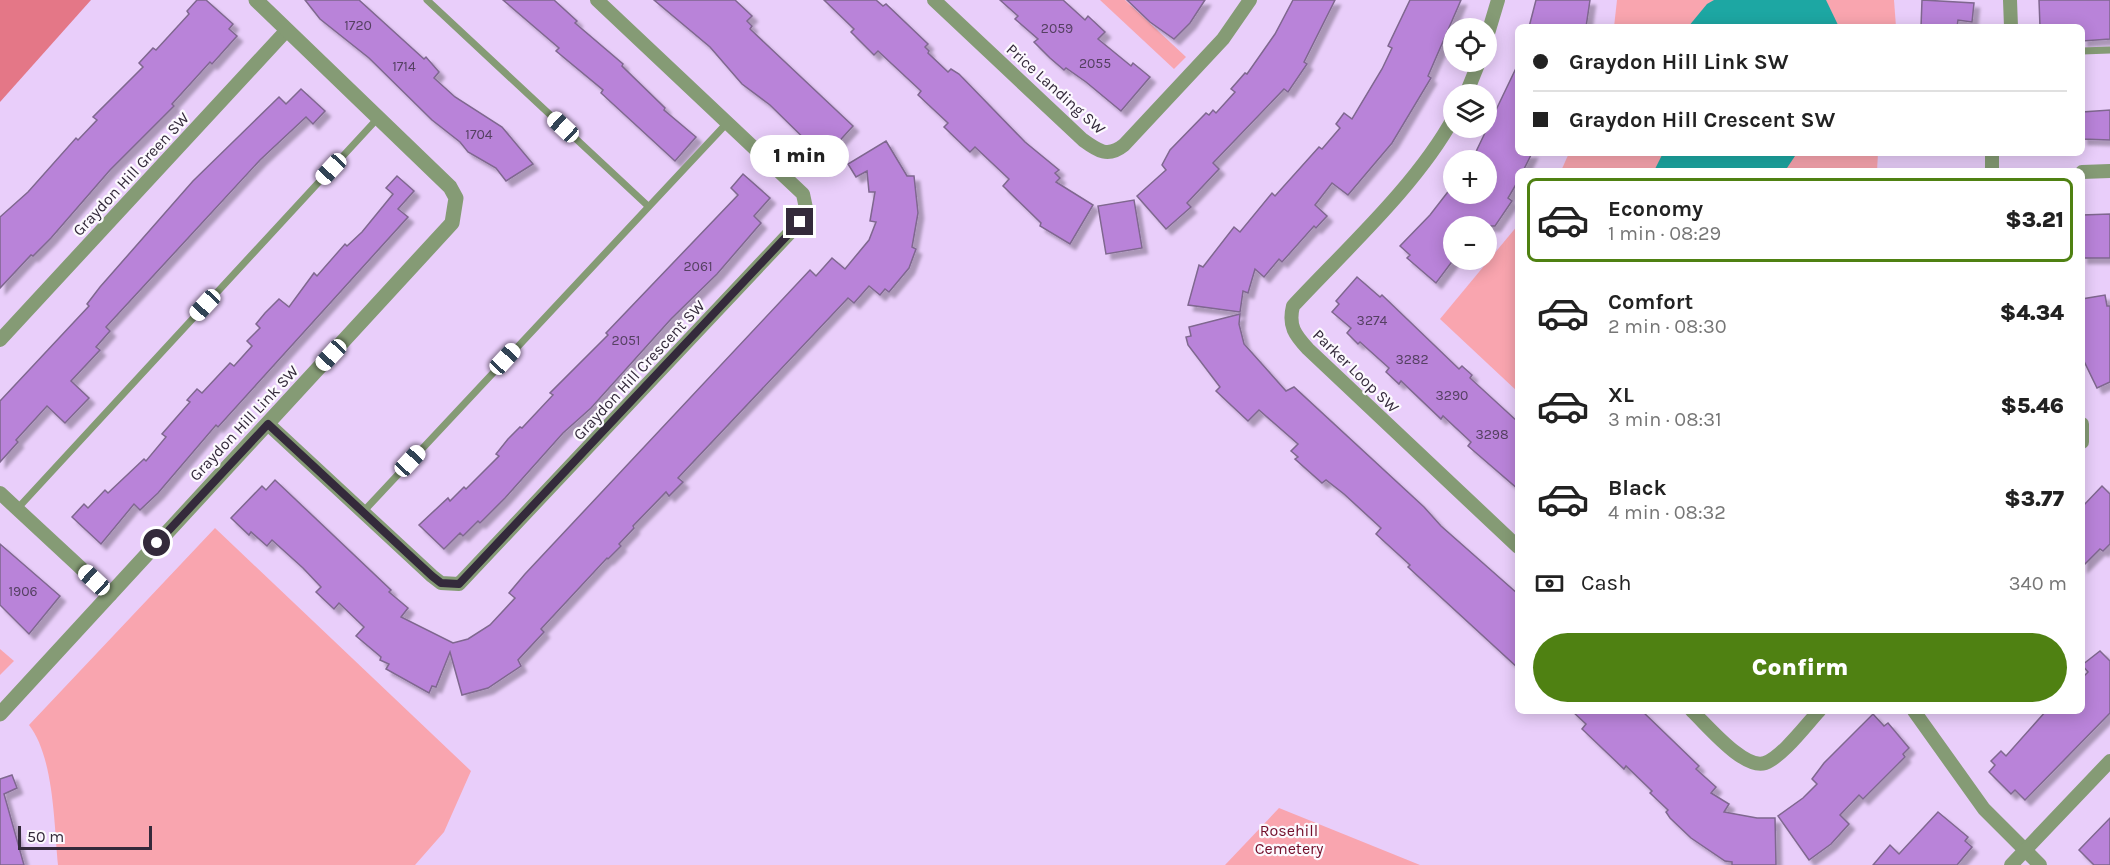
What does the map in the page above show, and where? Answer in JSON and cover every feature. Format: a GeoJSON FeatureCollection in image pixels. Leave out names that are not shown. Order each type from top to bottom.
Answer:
{"type":"FeatureCollection","features":[{"type":"Feature","properties":{"kind":"street","name":"Graydon Hill Link SW"},"geometry":{"type":"LineString","coordinates":[[0,714],[452,223],[456,198],[450,187],[256,0]]}},
{"type":"Feature","properties":{"kind":"street","name":"Graydon Hill Crescent SW"},"geometry":{"type":"LineString","coordinates":[[268,424],[432,576],[450,585],[467,578],[807,213],[803,194],[597,0]]}},
{"type":"Feature","properties":{"kind":"street","name":"Price Landing SW"},"geometry":{"type":"LineString","coordinates":[[934,0],[1083,140],[1106,153],[1115,153],[1222,39],[1250,0]]}},
{"type":"Feature","properties":{"kind":"street"},"geometry":{"type":"LineString","coordinates":[[1493,18],[1498,0]]}},
{"type":"Feature","properties":{"kind":"street"},"geometry":{"type":"LineString","coordinates":[[2010,0],[2011,24]]}},
{"type":"Feature","properties":{"kind":"street","name":"Graydon Hill Green SW"},"geometry":{"type":"LineString","coordinates":[[0,340],[286,31]]}},
{"type":"Feature","properties":{"kind":"street","name":"Parker Loop SW"},"geometry":{"type":"LineString","coordinates":[[1443,133],[1413,177],[1293,306],[1290,319],[1293,332],[1308,350],[1515,544]]}},
{"type":"Feature","properties":{"kind":"street"},"geometry":{"type":"LineString","coordinates":[[2085,172],[2110,171]]}},
{"type":"Feature","properties":{"kind":"street"},"geometry":{"type":"LineString","coordinates":[[0,493],[110,595]]}},
{"type":"Feature","properties":{"kind":"street"},"geometry":{"type":"LineString","coordinates":[[1695,714],[1741,757],[1758,764],[1767,763],[1777,756],[1815,714]]}},
{"type":"Feature","properties":{"kind":"street"},"geometry":{"type":"LineString","coordinates":[[1916,714],[1984,809],[2040,865]]}},
{"type":"Feature","properties":{"kind":"street"},"geometry":{"type":"LineString","coordinates":[[2011,865],[2110,761]]}},
{"type":"Feature","properties":{"kind":"lane"},"geometry":{"type":"LineString","coordinates":[[427,0],[648,206]]}},
{"type":"Feature","properties":{"kind":"lane"},"geometry":{"type":"LineString","coordinates":[[2085,51],[2110,50]]}},
{"type":"Feature","properties":{"kind":"lane"},"geometry":{"type":"LineString","coordinates":[[17,509],[378,118]]}},
{"type":"Feature","properties":{"kind":"lane"},"geometry":{"type":"LineString","coordinates":[[363,512],[728,122]]}},
{"type":"Feature","properties":{"kind":"green space"},"geometry":{"type":"Polygon","coordinates":[[[1100,0],[1125,0],[1186,57],[1174,69],[1100,0]]]}},
{"type":"Feature","properties":{"kind":"green space"},"geometry":{"type":"Polygon","coordinates":[[[1617,0],[1894,0],[1896,24],[1614,24],[1617,0]]]}},
{"type":"Feature","properties":{"kind":"green space"},"geometry":{"type":"Polygon","coordinates":[[[1568,156],[1878,156],[1877,168],[1562,168],[1568,156]]]}},
{"type":"Feature","properties":{"kind":"green space"},"geometry":{"type":"Polygon","coordinates":[[[1515,229],[1515,389],[1440,319],[1481,270],[1497,270],[1497,250],[1515,229]]]}},
{"type":"Feature","properties":{"kind":"green space"},"geometry":{"type":"Polygon","coordinates":[[[215,528],[471,771],[444,832],[415,865],[58,865],[54,811],[48,773],[44,755],[29,725],[215,528]]]}},
{"type":"Feature","properties":{"kind":"green space"},"geometry":{"type":"Polygon","coordinates":[[[0,649],[14,661],[0,675],[0,649]]]}},
{"type":"Feature","properties":{"kind":"green space","name":"Rosehill Cemetery"},"geometry":{"type":"Polygon","coordinates":[[[1279,808],[1420,865],[1225,865],[1279,808]]]}},
{"type":"Feature","properties":{"kind":"shaded area"},"geometry":{"type":"Polygon","coordinates":[[[0,0],[91,0],[0,102],[0,0]]]}},
{"type":"Feature","properties":{"kind":"shaded area"},"geometry":{"type":"Polygon","coordinates":[[[1714,0],[1826,0],[1838,24],[1690,24],[1707,4],[1714,0]]]}},
{"type":"Feature","properties":{"kind":"shaded area"},"geometry":{"type":"Polygon","coordinates":[[[1662,156],[1795,156],[1787,168],[1656,168],[1662,156]]]}},
{"type":"Feature","properties":{"kind":"building"},"geometry":{"type":"Polygon","coordinates":[[[197,0],[206,0],[233,24],[229,29],[237,36],[172,104],[174,106],[110,170],[51,238],[33,256],[31,255],[0,288],[0,217],[28,192],[76,138],[78,140],[97,120],[93,117],[143,67],[139,63],[153,48],[156,50],[189,14],[187,11],[197,0]]]}},
{"type":"Feature","properties":{"kind":"building"},"geometry":{"type":"Polygon","coordinates":[[[305,0],[359,0],[424,59],[426,57],[439,72],[434,78],[455,97],[502,127],[533,164],[506,181],[496,168],[468,152],[460,142],[432,120],[369,58],[320,19],[305,0]]]}},
{"type":"Feature","properties":{"kind":"building"},"geometry":{"type":"Polygon","coordinates":[[[503,0],[554,0],[577,21],[575,23],[623,64],[622,66],[665,108],[664,110],[696,137],[675,161],[601,93],[603,90],[556,51],[559,48],[503,0]]]}},
{"type":"Feature","properties":{"kind":"building"},"geometry":{"type":"Polygon","coordinates":[[[654,0],[735,0],[752,16],[747,21],[752,26],[750,29],[853,126],[824,158],[770,105],[742,84],[710,47],[654,0]]]}},
{"type":"Feature","properties":{"kind":"building"},"geometry":{"type":"Polygon","coordinates":[[[824,0],[876,0],[883,6],[886,4],[928,44],[925,47],[928,53],[948,72],[951,69],[959,74],[1025,142],[1059,170],[1055,173],[1060,178],[1056,182],[1093,205],[1070,244],[1040,226],[1041,223],[1003,186],[1009,179],[975,147],[970,152],[944,127],[948,123],[918,95],[921,91],[878,51],[874,55],[851,32],[854,29],[824,0]]]}},
{"type":"Feature","properties":{"kind":"building"},"geometry":{"type":"Polygon","coordinates":[[[1000,0],[1063,0],[1085,20],[1088,16],[1105,32],[1098,39],[1131,66],[1133,63],[1150,77],[1121,111],[1086,82],[1066,68],[1064,70],[1050,58],[1034,42],[1038,39],[1015,19],[1018,16],[1000,0]]]}},
{"type":"Feature","properties":{"kind":"building"},"geometry":{"type":"Polygon","coordinates":[[[1127,0],[1205,0],[1190,23],[1174,39],[1150,22],[1127,0]]]}},
{"type":"Feature","properties":{"kind":"building"},"geometry":{"type":"Polygon","coordinates":[[[1293,0],[1335,0],[1304,62],[1307,64],[1288,92],[1284,89],[1213,163],[1219,169],[1187,203],[1191,207],[1166,229],[1137,196],[1166,170],[1162,165],[1170,150],[1206,113],[1209,115],[1213,110],[1216,113],[1235,92],[1231,89],[1245,73],[1247,74],[1275,34],[1293,0]]]}},
{"type":"Feature","properties":{"kind":"building"},"geometry":{"type":"Polygon","coordinates":[[[1410,0],[1461,0],[1453,18],[1443,18],[1443,41],[1428,76],[1431,78],[1392,143],[1348,195],[1332,183],[1315,205],[1327,216],[1316,228],[1314,226],[1282,262],[1279,259],[1264,277],[1255,269],[1248,293],[1243,291],[1240,312],[1188,305],[1199,265],[1203,267],[1234,227],[1240,232],[1272,193],[1275,196],[1319,147],[1322,149],[1340,128],[1336,124],[1344,113],[1352,119],[1382,69],[1392,48],[1388,46],[1410,0]]]}},
{"type":"Feature","properties":{"kind":"building"},"geometry":{"type":"Polygon","coordinates":[[[1536,0],[1590,0],[1586,24],[1530,24],[1536,0]]]}},
{"type":"Feature","properties":{"kind":"building"},"geometry":{"type":"Polygon","coordinates":[[[1922,0],[1974,3],[1972,22],[1958,20],[1957,24],[1921,24],[1922,0]]]}},
{"type":"Feature","properties":{"kind":"building"},"geometry":{"type":"Polygon","coordinates":[[[2039,0],[2110,0],[2110,39],[2085,41],[2085,24],[2040,24],[2039,0]]]}},
{"type":"Feature","properties":{"kind":"building"},"geometry":{"type":"Polygon","coordinates":[[[1515,70],[1515,156],[1530,156],[1524,168],[1515,168],[1515,186],[1508,198],[1512,201],[1497,223],[1497,216],[1443,216],[1443,270],[1446,270],[1436,283],[1407,258],[1410,255],[1400,246],[1443,198],[1443,204],[1497,204],[1497,150],[1477,150],[1483,138],[1497,138],[1497,108],[1515,70]]]}},
{"type":"Feature","properties":{"kind":"building"},"geometry":{"type":"Polygon","coordinates":[[[301,89],[325,111],[313,124],[306,117],[260,160],[106,327],[110,331],[96,347],[100,350],[71,381],[89,398],[65,423],[47,406],[16,440],[18,442],[0,462],[0,401],[89,306],[87,304],[100,287],[193,181],[279,97],[286,104],[301,89]]]}},
{"type":"Feature","properties":{"kind":"building"},"geometry":{"type":"Polygon","coordinates":[[[2110,110],[2110,140],[2085,139],[2085,112],[2110,110]]]}},
{"type":"Feature","properties":{"kind":"building"},"geometry":{"type":"Polygon","coordinates":[[[886,141],[907,176],[914,176],[918,213],[912,247],[916,249],[909,268],[889,292],[885,289],[880,295],[869,286],[854,303],[848,298],[678,478],[683,482],[669,496],[666,492],[633,526],[634,528],[619,544],[621,546],[541,629],[544,632],[518,660],[521,666],[488,688],[462,695],[450,652],[436,687],[432,686],[429,693],[386,669],[389,664],[380,660],[381,657],[356,636],[364,627],[339,603],[334,609],[316,592],[321,587],[272,540],[267,546],[251,532],[249,535],[231,518],[262,486],[266,490],[275,480],[408,608],[401,617],[453,643],[468,639],[490,625],[515,598],[509,593],[525,574],[810,270],[816,276],[832,258],[845,269],[869,240],[876,222],[870,221],[875,192],[869,192],[867,171],[856,177],[848,164],[886,141]]]}},
{"type":"Feature","properties":{"kind":"building"},"geometry":{"type":"Polygon","coordinates":[[[743,174],[770,198],[754,216],[761,223],[717,274],[671,319],[591,408],[563,433],[505,498],[480,523],[478,521],[463,536],[460,533],[444,549],[419,525],[448,498],[450,501],[464,487],[466,489],[499,456],[496,454],[508,439],[520,427],[522,428],[553,395],[550,393],[608,335],[606,333],[738,195],[731,188],[743,174]]]}},
{"type":"Feature","properties":{"kind":"building"},"geometry":{"type":"Polygon","coordinates":[[[397,176],[414,191],[398,209],[408,217],[218,427],[216,425],[158,493],[140,510],[134,504],[101,544],[72,517],[84,504],[88,508],[105,490],[108,493],[144,459],[146,461],[166,437],[162,434],[190,402],[187,400],[197,389],[202,393],[230,363],[234,366],[252,346],[247,341],[260,328],[256,324],[265,313],[279,299],[289,307],[314,273],[317,276],[345,244],[347,246],[362,232],[393,194],[386,188],[397,176]]]}},
{"type":"Feature","properties":{"kind":"building"},"geometry":{"type":"Polygon","coordinates":[[[1134,200],[1142,248],[1106,254],[1098,206],[1134,200]]]}},
{"type":"Feature","properties":{"kind":"building"},"geometry":{"type":"Polygon","coordinates":[[[2110,214],[2110,258],[2085,258],[2085,215],[2110,214]]]}},
{"type":"Feature","properties":{"kind":"building"},"geometry":{"type":"Polygon","coordinates":[[[1357,277],[1380,297],[1382,295],[1459,369],[1462,366],[1472,375],[1470,378],[1515,419],[1515,486],[1468,446],[1471,442],[1443,416],[1441,419],[1401,381],[1399,384],[1386,372],[1389,368],[1347,333],[1351,328],[1332,312],[1339,304],[1336,301],[1357,277]]]}},
{"type":"Feature","properties":{"kind":"building"},"geometry":{"type":"Polygon","coordinates":[[[2105,295],[2107,306],[2110,306],[2110,382],[2097,388],[2085,363],[2085,298],[2105,295]]]}},
{"type":"Feature","properties":{"kind":"building"},"geometry":{"type":"Polygon","coordinates":[[[1240,314],[1239,324],[1244,344],[1286,391],[1294,387],[1424,507],[1441,526],[1515,591],[1515,665],[1408,567],[1410,565],[1376,534],[1381,528],[1344,494],[1326,480],[1322,483],[1295,459],[1298,457],[1291,451],[1298,444],[1259,410],[1248,421],[1216,391],[1220,387],[1188,345],[1186,337],[1191,336],[1189,327],[1240,314]]]}},
{"type":"Feature","properties":{"kind":"building"},"geometry":{"type":"Polygon","coordinates":[[[2102,486],[2110,494],[2110,544],[2103,551],[2100,549],[2085,564],[2085,504],[2102,486]]]}},
{"type":"Feature","properties":{"kind":"building"},"geometry":{"type":"Polygon","coordinates":[[[0,544],[60,596],[29,634],[0,605],[0,544]]]}},
{"type":"Feature","properties":{"kind":"building"},"geometry":{"type":"Polygon","coordinates":[[[2100,651],[2110,661],[2110,713],[2025,800],[2015,790],[2011,794],[1989,772],[1995,765],[1991,761],[2001,751],[2006,756],[2043,714],[2085,714],[2085,675],[2088,672],[2085,663],[2100,651]]]}},
{"type":"Feature","properties":{"kind":"building"},"geometry":{"type":"Polygon","coordinates":[[[1575,714],[1645,714],[1699,766],[1696,769],[1716,787],[1711,793],[1729,804],[1724,812],[1757,818],[1775,818],[1776,865],[1732,865],[1732,862],[1725,861],[1691,838],[1670,818],[1666,812],[1668,810],[1650,793],[1652,791],[1626,766],[1624,769],[1582,729],[1586,724],[1575,714]]]}},
{"type":"Feature","properties":{"kind":"building"},"geometry":{"type":"Polygon","coordinates":[[[1873,714],[1884,726],[1888,723],[1909,748],[1903,754],[1905,757],[1863,799],[1859,795],[1840,815],[1849,824],[1831,844],[1809,860],[1778,816],[1803,798],[1817,784],[1812,779],[1824,763],[1873,714]]]}},
{"type":"Feature","properties":{"kind":"building"},"geometry":{"type":"Polygon","coordinates":[[[12,775],[17,788],[4,794],[24,865],[0,865],[0,779],[12,775]]]}},
{"type":"Feature","properties":{"kind":"building"},"geometry":{"type":"Polygon","coordinates":[[[1938,812],[1968,837],[1965,841],[1972,847],[1957,865],[1873,865],[1890,845],[1899,854],[1938,812]]]}},
{"type":"Feature","properties":{"kind":"building"},"geometry":{"type":"Polygon","coordinates":[[[2110,818],[2110,865],[2094,865],[2079,850],[2110,818]]]}},
{"type":"Feature","properties":{"kind":"route"},"geometry":{"type":"LineString","coordinates":[[157,543],[268,424],[432,576],[441,583],[459,584],[800,222]]}}]}
